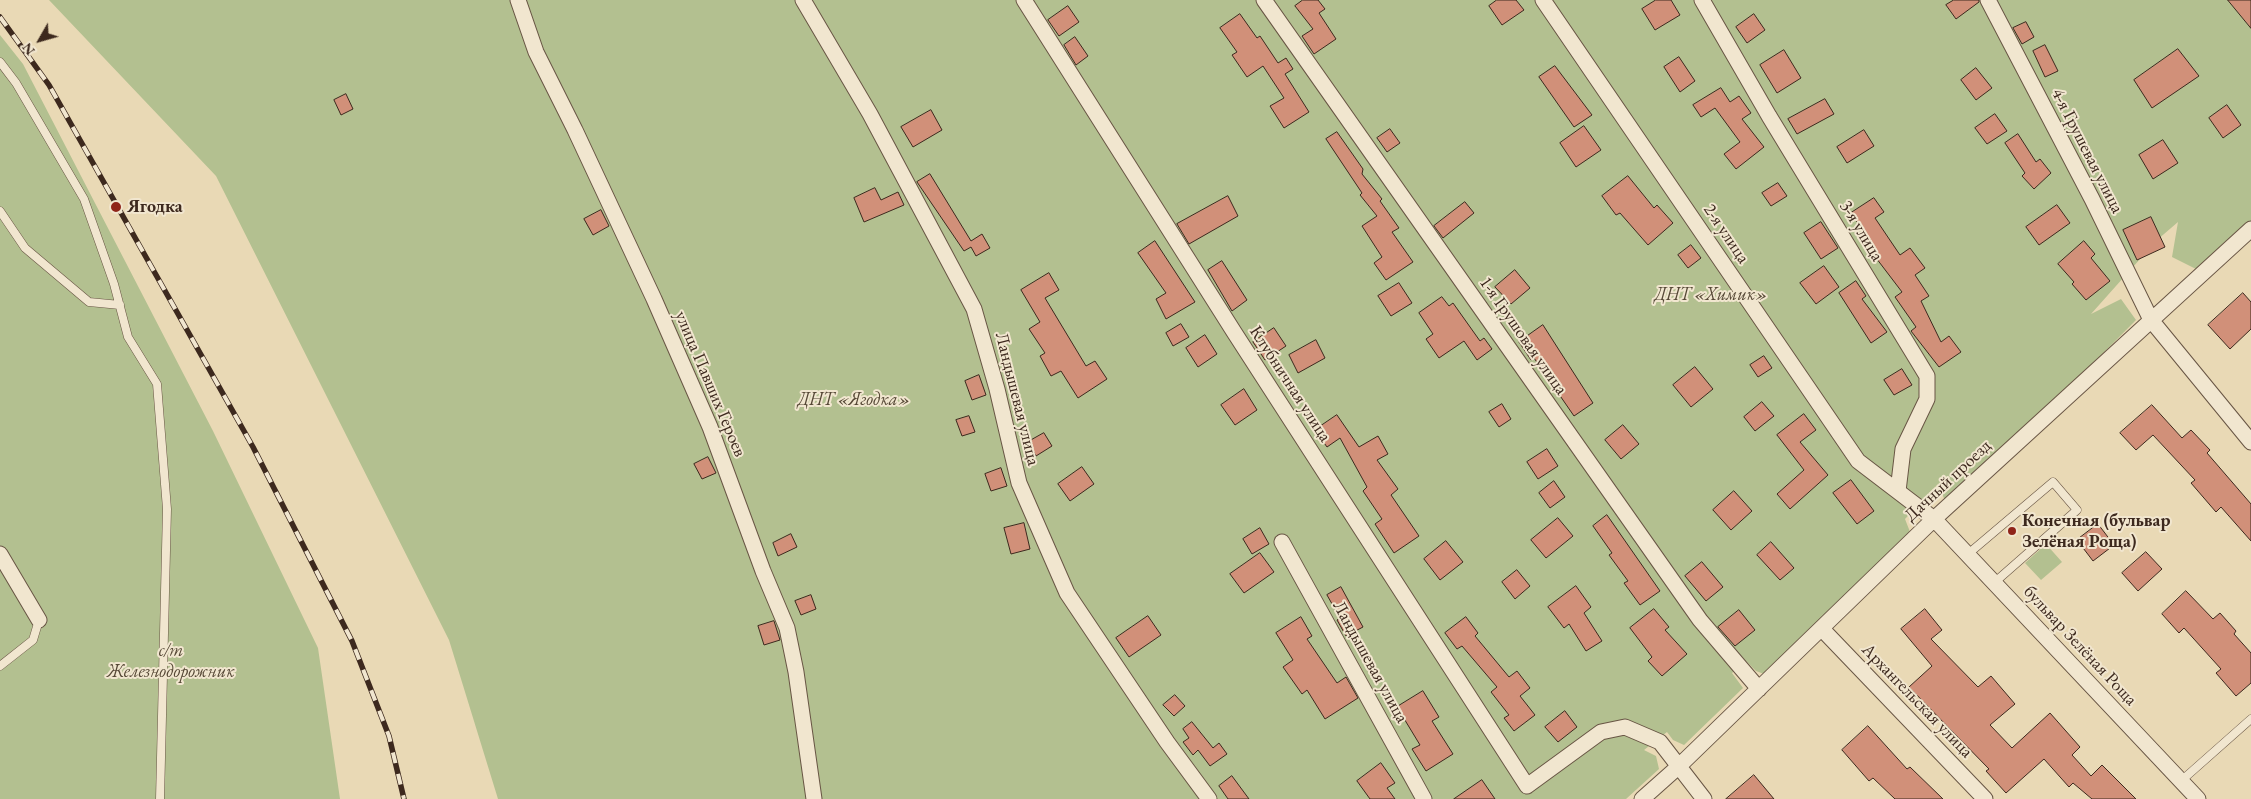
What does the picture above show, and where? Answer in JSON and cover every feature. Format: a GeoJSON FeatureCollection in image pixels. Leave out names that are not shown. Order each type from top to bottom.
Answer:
{"type":"FeatureCollection","features":[{"type":"Feature","properties":{"kind":"street","name":"улица Павших Героев"},"geometry":{"type":"LineString","coordinates":[[518,0],[536,52],[575,130],[654,299],[710,427],[763,571],[787,628],[796,672],[814,799]]}},
{"type":"Feature","properties":{"kind":"street","name":"Ландышевая улица"},"geometry":{"type":"LineString","coordinates":[[803,0],[870,114],[974,309],[997,389],[1019,483],[1068,593],[1167,742],[1209,799]]}},
{"type":"Feature","properties":{"kind":"street","name":"Клубничная улица"},"geometry":{"type":"LineString","coordinates":[[1024,0],[1526,793]]}},
{"type":"Feature","properties":{"kind":"street","name":"1-я Грушовая улица"},"geometry":{"type":"LineString","coordinates":[[1264,0],[1700,620],[1758,689]]}},
{"type":"Feature","properties":{"kind":"street","name":"2-я улица"},"geometry":{"type":"LineString","coordinates":[[1543,0],[1858,461],[1934,519]]}},
{"type":"Feature","properties":{"kind":"street","name":"3-я улица"},"geometry":{"type":"LineString","coordinates":[[1702,0],[1769,116],[1927,376],[1927,399],[1903,450],[1898,491]]}},
{"type":"Feature","properties":{"kind":"street","name":"4-я Грушевая улица"},"geometry":{"type":"LineString","coordinates":[[1988,0],[2092,199],[2151,320],[2251,442]]}},
{"type":"Feature","properties":{"kind":"street","name":"Дачный проезд"},"geometry":{"type":"LineString","coordinates":[[1642,799],[1678,767],[1934,519],[2251,229]]}},
{"type":"Feature","properties":{"kind":"street","name":"бульвар Зелёная Роща"},"geometry":{"type":"LineString","coordinates":[[1934,519],[2198,799]]}},
{"type":"Feature","properties":{"kind":"street","name":"Ландышевая улица"},"geometry":{"type":"LineString","coordinates":[[1282,542],[1424,799]]}},
{"type":"Feature","properties":{"kind":"street"},"geometry":{"type":"LineString","coordinates":[[0,554],[39,620]]}},
{"type":"Feature","properties":{"kind":"street","name":"Архангельская улица"},"geometry":{"type":"LineString","coordinates":[[1822,628],[1985,799]]}},
{"type":"Feature","properties":{"kind":"street"},"geometry":{"type":"LineString","coordinates":[[1526,793],[1601,732],[1625,727],[1660,742],[1704,799]]}},
{"type":"Feature","properties":{"kind":"lane"},"geometry":{"type":"LineString","coordinates":[[0,62],[16,83],[84,199],[114,284],[128,337],[157,384],[167,509],[160,799]]}},
{"type":"Feature","properties":{"kind":"lane"},"geometry":{"type":"LineString","coordinates":[[0,211],[25,248],[89,302],[120,305]]}},
{"type":"Feature","properties":{"kind":"lane"},"geometry":{"type":"LineString","coordinates":[[1968,554],[2053,482],[2077,510],[1995,582]]}},
{"type":"Feature","properties":{"kind":"lane"},"geometry":{"type":"LineString","coordinates":[[0,666],[33,640],[39,620]]}},
{"type":"Feature","properties":{"kind":"lane"},"geometry":{"type":"LineString","coordinates":[[2181,781],[2251,719]]}},
{"type":"Feature","properties":{"kind":"green space","name":"ДНТ «Ягодка»"},"geometry":{"type":"Polygon","coordinates":[[[49,0],[2251,0],[2251,224],[2200,271],[2172,257],[2178,222],[2157,240],[2091,314],[2121,299],[2136,320],[1956,502],[1946,503],[1938,484],[1905,519],[1912,537],[1764,674],[1756,671],[1746,661],[1732,673],[1743,688],[1684,745],[1673,740],[1667,732],[1644,750],[1656,756],[1659,769],[1626,799],[498,799],[449,640],[216,176],[49,0]]]}},
{"type":"Feature","properties":{"kind":"green space","name":"с/т Железнодорожник"},"geometry":{"type":"Polygon","coordinates":[[[0,35],[23,64],[213,431],[318,648],[340,799],[0,799],[0,35]]]}},
{"type":"Feature","properties":{"kind":"green space"},"geometry":{"type":"Polygon","coordinates":[[[2046,544],[2062,562],[2041,580],[2025,563],[2046,544]]]}},
{"type":"Feature","properties":{"kind":"building"},"geometry":{"type":"Polygon","coordinates":[[[1303,0],[1318,0],[1325,9],[1319,13],[1336,39],[1314,54],[1302,36],[1313,29],[1295,6],[1303,0]]]}},
{"type":"Feature","properties":{"kind":"building"},"geometry":{"type":"Polygon","coordinates":[[[1497,0],[1516,0],[1524,10],[1502,25],[1489,6],[1497,0]]]}},
{"type":"Feature","properties":{"kind":"building"},"geometry":{"type":"Polygon","coordinates":[[[1656,0],[1671,0],[1680,15],[1655,30],[1642,9],[1656,0]]]}},
{"type":"Feature","properties":{"kind":"building"},"geometry":{"type":"Polygon","coordinates":[[[1954,0],[1979,0],[1979,2],[1956,19],[1946,5],[1954,0]]]}},
{"type":"Feature","properties":{"kind":"building"},"geometry":{"type":"Polygon","coordinates":[[[2228,0],[2251,0],[2251,28],[2228,0]]]}},
{"type":"Feature","properties":{"kind":"building"},"geometry":{"type":"Polygon","coordinates":[[[1068,6],[1079,22],[1059,36],[1048,20],[1068,6]]]}},
{"type":"Feature","properties":{"kind":"building"},"geometry":{"type":"Polygon","coordinates":[[[1240,14],[1257,38],[1260,36],[1278,63],[1286,58],[1293,69],[1285,74],[1309,112],[1284,128],[1270,106],[1284,98],[1263,66],[1247,77],[1232,55],[1237,52],[1220,28],[1240,14]]]}},
{"type":"Feature","properties":{"kind":"building"},"geometry":{"type":"Polygon","coordinates":[[[1754,14],[1765,30],[1747,43],[1736,27],[1754,14]]]}},
{"type":"Feature","properties":{"kind":"building"},"geometry":{"type":"Polygon","coordinates":[[[2026,22],[2034,37],[2022,44],[2013,28],[2026,22]]]}},
{"type":"Feature","properties":{"kind":"building"},"geometry":{"type":"Polygon","coordinates":[[[1075,37],[1088,56],[1076,65],[1064,45],[1075,37]]]}},
{"type":"Feature","properties":{"kind":"building"},"geometry":{"type":"Polygon","coordinates":[[[2045,45],[2058,71],[2045,77],[2033,51],[2045,45]]]}},
{"type":"Feature","properties":{"kind":"building"},"geometry":{"type":"Polygon","coordinates":[[[2178,49],[2199,76],[2152,108],[2134,80],[2178,49]]]}},
{"type":"Feature","properties":{"kind":"building"},"geometry":{"type":"Polygon","coordinates":[[[1784,50],[1801,78],[1777,93],[1760,65],[1784,50]]]}},
{"type":"Feature","properties":{"kind":"building"},"geometry":{"type":"Polygon","coordinates":[[[1679,57],[1695,81],[1680,92],[1664,67],[1679,57]]]}},
{"type":"Feature","properties":{"kind":"building"},"geometry":{"type":"Polygon","coordinates":[[[1555,66],[1592,115],[1574,127],[1539,77],[1555,66]]]}},
{"type":"Feature","properties":{"kind":"building"},"geometry":{"type":"Polygon","coordinates":[[[1976,68],[1992,88],[1976,100],[1961,80],[1976,68]]]}},
{"type":"Feature","properties":{"kind":"building"},"geometry":{"type":"Polygon","coordinates":[[[1721,88],[1730,102],[1739,96],[1751,113],[1742,119],[1764,147],[1736,169],[1724,154],[1740,142],[1715,108],[1701,117],[1693,105],[1721,88]]]}},
{"type":"Feature","properties":{"kind":"building"},"geometry":{"type":"Polygon","coordinates":[[[346,94],[353,109],[341,115],[334,100],[346,94]]]}},
{"type":"Feature","properties":{"kind":"building"},"geometry":{"type":"Polygon","coordinates":[[[1825,99],[1834,114],[1797,134],[1788,119],[1825,99]]]}},
{"type":"Feature","properties":{"kind":"building"},"geometry":{"type":"Polygon","coordinates":[[[2227,105],[2241,125],[2223,138],[2209,118],[2227,105]]]}},
{"type":"Feature","properties":{"kind":"building"},"geometry":{"type":"Polygon","coordinates":[[[931,110],[942,130],[913,147],[901,127],[931,110]]]}},
{"type":"Feature","properties":{"kind":"building"},"geometry":{"type":"Polygon","coordinates":[[[1995,114],[2007,131],[1987,144],[1975,128],[1995,114]]]}},
{"type":"Feature","properties":{"kind":"building"},"geometry":{"type":"Polygon","coordinates":[[[1584,126],[1601,150],[1576,167],[1560,143],[1584,126]]]}},
{"type":"Feature","properties":{"kind":"building"},"geometry":{"type":"Polygon","coordinates":[[[1390,129],[1400,143],[1387,152],[1377,138],[1390,129]]]}},
{"type":"Feature","properties":{"kind":"building"},"geometry":{"type":"Polygon","coordinates":[[[1864,130],[1874,146],[1847,163],[1837,147],[1864,130]]]}},
{"type":"Feature","properties":{"kind":"building"},"geometry":{"type":"Polygon","coordinates":[[[1337,132],[1363,169],[1362,174],[1382,199],[1380,201],[1399,228],[1392,232],[1413,262],[1386,280],[1374,263],[1382,257],[1362,226],[1377,216],[1360,195],[1362,193],[1326,139],[1337,132]]]}},
{"type":"Feature","properties":{"kind":"building"},"geometry":{"type":"Polygon","coordinates":[[[2018,134],[2036,162],[2040,159],[2051,173],[2034,189],[2022,176],[2025,173],[2005,143],[2018,134]]]}},
{"type":"Feature","properties":{"kind":"building"},"geometry":{"type":"Polygon","coordinates":[[[2163,140],[2178,163],[2153,179],[2139,155],[2163,140]]]}},
{"type":"Feature","properties":{"kind":"building"},"geometry":{"type":"Polygon","coordinates":[[[930,174],[971,241],[982,234],[990,248],[976,256],[971,247],[964,251],[917,182],[930,174]]]}},
{"type":"Feature","properties":{"kind":"building"},"geometry":{"type":"Polygon","coordinates":[[[1628,176],[1654,208],[1657,205],[1673,223],[1648,245],[1620,213],[1616,215],[1602,196],[1628,176]]]}},
{"type":"Feature","properties":{"kind":"building"},"geometry":{"type":"Polygon","coordinates":[[[1778,183],[1787,196],[1771,206],[1762,193],[1778,183]]]}},
{"type":"Feature","properties":{"kind":"building"},"geometry":{"type":"Polygon","coordinates":[[[875,188],[881,200],[898,192],[904,205],[864,222],[854,198],[875,188]]]}},
{"type":"Feature","properties":{"kind":"building"},"geometry":{"type":"Polygon","coordinates":[[[1228,196],[1238,216],[1189,244],[1177,224],[1228,196]]]}},
{"type":"Feature","properties":{"kind":"building"},"geometry":{"type":"Polygon","coordinates":[[[1874,198],[1884,212],[1875,218],[1900,255],[1910,248],[1925,268],[1915,275],[1929,296],[1921,301],[1941,342],[1949,336],[1961,352],[1939,367],[1911,331],[1916,327],[1895,297],[1902,292],[1870,250],[1874,247],[1851,213],[1874,198]]]}},
{"type":"Feature","properties":{"kind":"building"},"geometry":{"type":"Polygon","coordinates":[[[1465,202],[1474,213],[1443,238],[1434,226],[1465,202]]]}},
{"type":"Feature","properties":{"kind":"building"},"geometry":{"type":"Polygon","coordinates":[[[2057,205],[2070,223],[2039,245],[2026,227],[2057,205]]]}},
{"type":"Feature","properties":{"kind":"building"},"geometry":{"type":"Polygon","coordinates":[[[601,210],[609,226],[593,235],[584,219],[601,210]]]}},
{"type":"Feature","properties":{"kind":"building"},"geometry":{"type":"Polygon","coordinates":[[[2151,217],[2165,247],[2137,260],[2123,230],[2151,217]]]}},
{"type":"Feature","properties":{"kind":"building"},"geometry":{"type":"Polygon","coordinates":[[[1821,222],[1838,248],[1821,259],[1804,233],[1821,222]]]}},
{"type":"Feature","properties":{"kind":"building"},"geometry":{"type":"Polygon","coordinates":[[[1155,241],[1195,302],[1166,319],[1156,299],[1166,293],[1138,253],[1155,241]]]}},
{"type":"Feature","properties":{"kind":"building"},"geometry":{"type":"Polygon","coordinates":[[[2084,241],[2095,254],[2091,258],[2110,281],[2086,300],[2072,284],[2074,282],[2058,264],[2084,241]]]}},
{"type":"Feature","properties":{"kind":"building"},"geometry":{"type":"Polygon","coordinates":[[[1691,245],[1701,258],[1688,268],[1678,255],[1691,245]]]}},
{"type":"Feature","properties":{"kind":"building"},"geometry":{"type":"Polygon","coordinates":[[[1222,261],[1247,300],[1232,311],[1208,270],[1222,261]]]}},
{"type":"Feature","properties":{"kind":"building"},"geometry":{"type":"Polygon","coordinates":[[[1824,266],[1839,287],[1816,304],[1800,283],[1824,266]]]}},
{"type":"Feature","properties":{"kind":"building"},"geometry":{"type":"Polygon","coordinates":[[[1515,270],[1530,288],[1511,304],[1495,287],[1515,270]]]}},
{"type":"Feature","properties":{"kind":"building"},"geometry":{"type":"Polygon","coordinates":[[[1049,273],[1059,290],[1045,298],[1086,366],[1095,361],[1107,379],[1078,398],[1061,371],[1051,376],[1040,356],[1045,353],[1029,329],[1040,322],[1021,290],[1049,273]]]}},
{"type":"Feature","properties":{"kind":"building"},"geometry":{"type":"Polygon","coordinates":[[[1856,281],[1866,296],[1862,299],[1887,332],[1871,343],[1839,293],[1856,281]]]}},
{"type":"Feature","properties":{"kind":"building"},"geometry":{"type":"Polygon","coordinates":[[[1399,283],[1412,303],[1391,316],[1378,296],[1399,283]]]}},
{"type":"Feature","properties":{"kind":"building"},"geometry":{"type":"Polygon","coordinates":[[[2243,293],[2251,302],[2251,329],[2230,349],[2208,325],[2243,293]]]}},
{"type":"Feature","properties":{"kind":"building"},"geometry":{"type":"Polygon","coordinates":[[[1442,297],[1449,306],[1453,303],[1480,341],[1484,338],[1492,349],[1477,360],[1464,341],[1439,358],[1426,339],[1433,334],[1419,313],[1442,297]]]}},
{"type":"Feature","properties":{"kind":"building"},"geometry":{"type":"Polygon","coordinates":[[[1181,324],[1189,337],[1173,346],[1166,333],[1181,324]]]}},
{"type":"Feature","properties":{"kind":"building"},"geometry":{"type":"Polygon","coordinates":[[[1543,325],[1593,403],[1574,416],[1534,358],[1531,360],[1519,342],[1543,325]]]}},
{"type":"Feature","properties":{"kind":"building"},"geometry":{"type":"Polygon","coordinates":[[[1274,328],[1286,346],[1265,360],[1253,342],[1274,328]]]}},
{"type":"Feature","properties":{"kind":"building"},"geometry":{"type":"Polygon","coordinates":[[[1205,335],[1217,354],[1198,367],[1186,348],[1205,335]]]}},
{"type":"Feature","properties":{"kind":"building"},"geometry":{"type":"Polygon","coordinates":[[[1316,340],[1325,358],[1298,373],[1289,355],[1316,340]]]}},
{"type":"Feature","properties":{"kind":"building"},"geometry":{"type":"Polygon","coordinates":[[[1764,356],[1772,368],[1758,377],[1750,365],[1764,356]]]}},
{"type":"Feature","properties":{"kind":"building"},"geometry":{"type":"Polygon","coordinates":[[[1695,367],[1713,389],[1691,407],[1673,385],[1695,367]]]}},
{"type":"Feature","properties":{"kind":"building"},"geometry":{"type":"Polygon","coordinates":[[[1902,369],[1912,385],[1894,395],[1884,380],[1902,369]]]}},
{"type":"Feature","properties":{"kind":"building"},"geometry":{"type":"Polygon","coordinates":[[[979,375],[986,395],[972,400],[965,381],[979,375]]]}},
{"type":"Feature","properties":{"kind":"building"},"geometry":{"type":"Polygon","coordinates":[[[1244,389],[1257,410],[1235,425],[1221,405],[1244,389]]]}},
{"type":"Feature","properties":{"kind":"building"},"geometry":{"type":"Polygon","coordinates":[[[1762,402],[1774,416],[1755,431],[1744,417],[1762,402]]]}},
{"type":"Feature","properties":{"kind":"building"},"geometry":{"type":"Polygon","coordinates":[[[1502,404],[1511,419],[1499,427],[1489,412],[1502,404]]]}},
{"type":"Feature","properties":{"kind":"building"},"geometry":{"type":"Polygon","coordinates":[[[2152,405],[2182,438],[2191,430],[2210,450],[2207,453],[2251,504],[2251,541],[2221,507],[2216,512],[2191,483],[2195,480],[2153,435],[2136,450],[2120,433],[2152,405]]]}},
{"type":"Feature","properties":{"kind":"building"},"geometry":{"type":"Polygon","coordinates":[[[1804,414],[1816,430],[1800,442],[1828,475],[1790,509],[1777,494],[1804,470],[1777,435],[1804,414]]]}},
{"type":"Feature","properties":{"kind":"building"},"geometry":{"type":"Polygon","coordinates":[[[1337,415],[1359,447],[1378,436],[1388,454],[1377,460],[1398,489],[1391,495],[1419,536],[1394,553],[1375,524],[1382,519],[1363,491],[1367,487],[1340,438],[1327,447],[1315,430],[1337,415]]]}},
{"type":"Feature","properties":{"kind":"building"},"geometry":{"type":"Polygon","coordinates":[[[969,416],[975,432],[962,436],[956,420],[969,416]]]}},
{"type":"Feature","properties":{"kind":"building"},"geometry":{"type":"Polygon","coordinates":[[[1623,425],[1639,444],[1621,459],[1605,440],[1623,425]]]}},
{"type":"Feature","properties":{"kind":"building"},"geometry":{"type":"Polygon","coordinates":[[[1044,433],[1052,446],[1036,456],[1028,442],[1044,433]]]}},
{"type":"Feature","properties":{"kind":"building"},"geometry":{"type":"Polygon","coordinates":[[[1547,449],[1558,466],[1538,479],[1527,462],[1547,449]]]}},
{"type":"Feature","properties":{"kind":"building"},"geometry":{"type":"Polygon","coordinates":[[[708,457],[716,473],[702,479],[694,464],[708,457]]]}},
{"type":"Feature","properties":{"kind":"building"},"geometry":{"type":"Polygon","coordinates":[[[1082,467],[1094,484],[1070,501],[1058,484],[1082,467]]]}},
{"type":"Feature","properties":{"kind":"building"},"geometry":{"type":"Polygon","coordinates":[[[1001,468],[1007,486],[991,491],[985,474],[1001,468]]]}},
{"type":"Feature","properties":{"kind":"building"},"geometry":{"type":"Polygon","coordinates":[[[1851,480],[1874,511],[1857,524],[1833,493],[1851,480]]]}},
{"type":"Feature","properties":{"kind":"building"},"geometry":{"type":"Polygon","coordinates":[[[1554,481],[1565,497],[1550,508],[1539,493],[1554,481]]]}},
{"type":"Feature","properties":{"kind":"building"},"geometry":{"type":"Polygon","coordinates":[[[1734,491],[1752,511],[1731,530],[1713,510],[1734,491]]]}},
{"type":"Feature","properties":{"kind":"building"},"geometry":{"type":"Polygon","coordinates":[[[1607,515],[1660,591],[1640,605],[1624,583],[1628,581],[1609,555],[1612,553],[1593,526],[1607,515]]]}},
{"type":"Feature","properties":{"kind":"building"},"geometry":{"type":"Polygon","coordinates":[[[1558,518],[1573,536],[1546,558],[1531,540],[1558,518]]]}},
{"type":"Feature","properties":{"kind":"building"},"geometry":{"type":"Polygon","coordinates":[[[1024,523],[1030,549],[1011,554],[1004,528],[1024,523]]]}},
{"type":"Feature","properties":{"kind":"building"},"geometry":{"type":"Polygon","coordinates":[[[2098,524],[2114,545],[2093,561],[2077,540],[2098,524]]]}},
{"type":"Feature","properties":{"kind":"building"},"geometry":{"type":"Polygon","coordinates":[[[1260,528],[1269,544],[1252,554],[1243,539],[1260,528]]]}},
{"type":"Feature","properties":{"kind":"building"},"geometry":{"type":"Polygon","coordinates":[[[791,534],[797,547],[778,556],[773,543],[791,534]]]}},
{"type":"Feature","properties":{"kind":"building"},"geometry":{"type":"Polygon","coordinates":[[[1446,541],[1463,562],[1440,580],[1424,559],[1446,541]]]}},
{"type":"Feature","properties":{"kind":"building"},"geometry":{"type":"Polygon","coordinates":[[[1771,542],[1794,568],[1780,580],[1757,555],[1771,542]]]}},
{"type":"Feature","properties":{"kind":"building"},"geometry":{"type":"Polygon","coordinates":[[[2146,552],[2162,569],[2138,591],[2122,573],[2146,552]]]}},
{"type":"Feature","properties":{"kind":"building"},"geometry":{"type":"Polygon","coordinates":[[[1260,553],[1274,572],[1244,593],[1230,574],[1260,553]]]}},
{"type":"Feature","properties":{"kind":"building"},"geometry":{"type":"Polygon","coordinates":[[[1702,562],[1723,587],[1706,601],[1685,576],[1702,562]]]}},
{"type":"Feature","properties":{"kind":"building"},"geometry":{"type":"Polygon","coordinates":[[[1517,570],[1530,586],[1515,599],[1502,582],[1517,570]]]}},
{"type":"Feature","properties":{"kind":"building"},"geometry":{"type":"Polygon","coordinates":[[[1576,586],[1591,607],[1584,613],[1602,641],[1586,651],[1569,624],[1564,628],[1548,607],[1576,586]]]}},
{"type":"Feature","properties":{"kind":"building"},"geometry":{"type":"Polygon","coordinates":[[[1341,587],[1363,627],[1346,636],[1337,620],[1340,618],[1327,595],[1341,587]]]}},
{"type":"Feature","properties":{"kind":"building"},"geometry":{"type":"Polygon","coordinates":[[[2186,591],[2213,619],[2220,613],[2236,631],[2234,634],[2251,653],[2251,683],[2236,696],[2216,673],[2221,669],[2184,628],[2179,633],[2162,614],[2186,591]]]}},
{"type":"Feature","properties":{"kind":"building"},"geometry":{"type":"Polygon","coordinates":[[[811,595],[816,609],[801,615],[795,601],[811,595]]]}},
{"type":"Feature","properties":{"kind":"building"},"geometry":{"type":"Polygon","coordinates":[[[1654,609],[1669,627],[1665,630],[1687,654],[1662,676],[1648,661],[1652,657],[1630,628],[1654,609]]]}},
{"type":"Feature","properties":{"kind":"building"},"geometry":{"type":"Polygon","coordinates":[[[1925,609],[1942,630],[1931,639],[1978,687],[1991,676],[2015,704],[1990,725],[2012,748],[2050,713],[2080,747],[2072,755],[2091,776],[2102,765],[2136,799],[2092,799],[2073,783],[2069,787],[2044,759],[2006,793],[1986,771],[1989,769],[1909,687],[1932,666],[1901,629],[1925,609]]]}},
{"type":"Feature","properties":{"kind":"building"},"geometry":{"type":"Polygon","coordinates":[[[1739,610],[1755,630],[1735,646],[1718,627],[1739,610]]]}},
{"type":"Feature","properties":{"kind":"building"},"geometry":{"type":"Polygon","coordinates":[[[1148,616],[1161,635],[1129,657],[1116,638],[1148,616]]]}},
{"type":"Feature","properties":{"kind":"building"},"geometry":{"type":"Polygon","coordinates":[[[1301,617],[1312,636],[1307,639],[1337,683],[1346,677],[1358,698],[1325,719],[1307,690],[1302,694],[1283,667],[1293,660],[1276,633],[1301,617]]]}},
{"type":"Feature","properties":{"kind":"building"},"geometry":{"type":"Polygon","coordinates":[[[1466,617],[1478,633],[1475,636],[1509,677],[1517,671],[1530,688],[1520,696],[1535,715],[1514,731],[1504,718],[1509,715],[1491,692],[1497,687],[1462,646],[1457,649],[1445,633],[1466,617]]]}},
{"type":"Feature","properties":{"kind":"building"},"geometry":{"type":"Polygon","coordinates":[[[774,621],[780,640],[764,645],[758,626],[774,621]]]}},
{"type":"Feature","properties":{"kind":"building"},"geometry":{"type":"Polygon","coordinates":[[[1423,691],[1439,717],[1432,721],[1453,754],[1426,771],[1412,749],[1420,745],[1397,707],[1423,691]]]}},
{"type":"Feature","properties":{"kind":"building"},"geometry":{"type":"Polygon","coordinates":[[[1175,695],[1185,706],[1174,716],[1163,705],[1175,695]]]}},
{"type":"Feature","properties":{"kind":"building"},"geometry":{"type":"Polygon","coordinates":[[[1565,711],[1577,727],[1558,742],[1545,727],[1565,711]]]}},
{"type":"Feature","properties":{"kind":"building"},"geometry":{"type":"Polygon","coordinates":[[[1192,722],[1213,748],[1219,743],[1227,754],[1210,766],[1198,750],[1193,755],[1183,742],[1189,738],[1183,729],[1192,722]]]}},
{"type":"Feature","properties":{"kind":"building"},"geometry":{"type":"Polygon","coordinates":[[[1868,726],[1907,769],[1910,767],[1943,799],[1895,799],[1873,778],[1869,781],[1842,750],[1868,726]]]}},
{"type":"Feature","properties":{"kind":"building"},"geometry":{"type":"Polygon","coordinates":[[[1381,763],[1395,783],[1387,788],[1395,799],[1370,799],[1357,781],[1381,763]]]}},
{"type":"Feature","properties":{"kind":"building"},"geometry":{"type":"Polygon","coordinates":[[[1754,775],[1774,799],[1726,799],[1754,775]]]}},
{"type":"Feature","properties":{"kind":"building"},"geometry":{"type":"Polygon","coordinates":[[[1232,776],[1249,799],[1228,799],[1219,786],[1232,776]]]}},
{"type":"Feature","properties":{"kind":"building"},"geometry":{"type":"Polygon","coordinates":[[[1482,780],[1495,799],[1454,799],[1482,780]]]}},
{"type":"Feature","properties":{"kind":"railway"},"geometry":{"type":"LineString","coordinates":[[0,17],[49,85],[253,447],[352,641],[389,736],[404,799]]}},
{"type":"Feature","properties":{"kind":"place","name":"Ягодка"},"geometry":{"type":"Point","coordinates":[116,207]}},
{"type":"Feature","properties":{"kind":"place","name":"Конечная (бульвар Зелёная Роща)"},"geometry":{"type":"Point","coordinates":[2012,531]}},
{"type":"Feature","properties":{"kind":"park label","name":"ДНТ «Химик»"},"geometry":{"type":"Point","coordinates":[1711,295]}}]}
